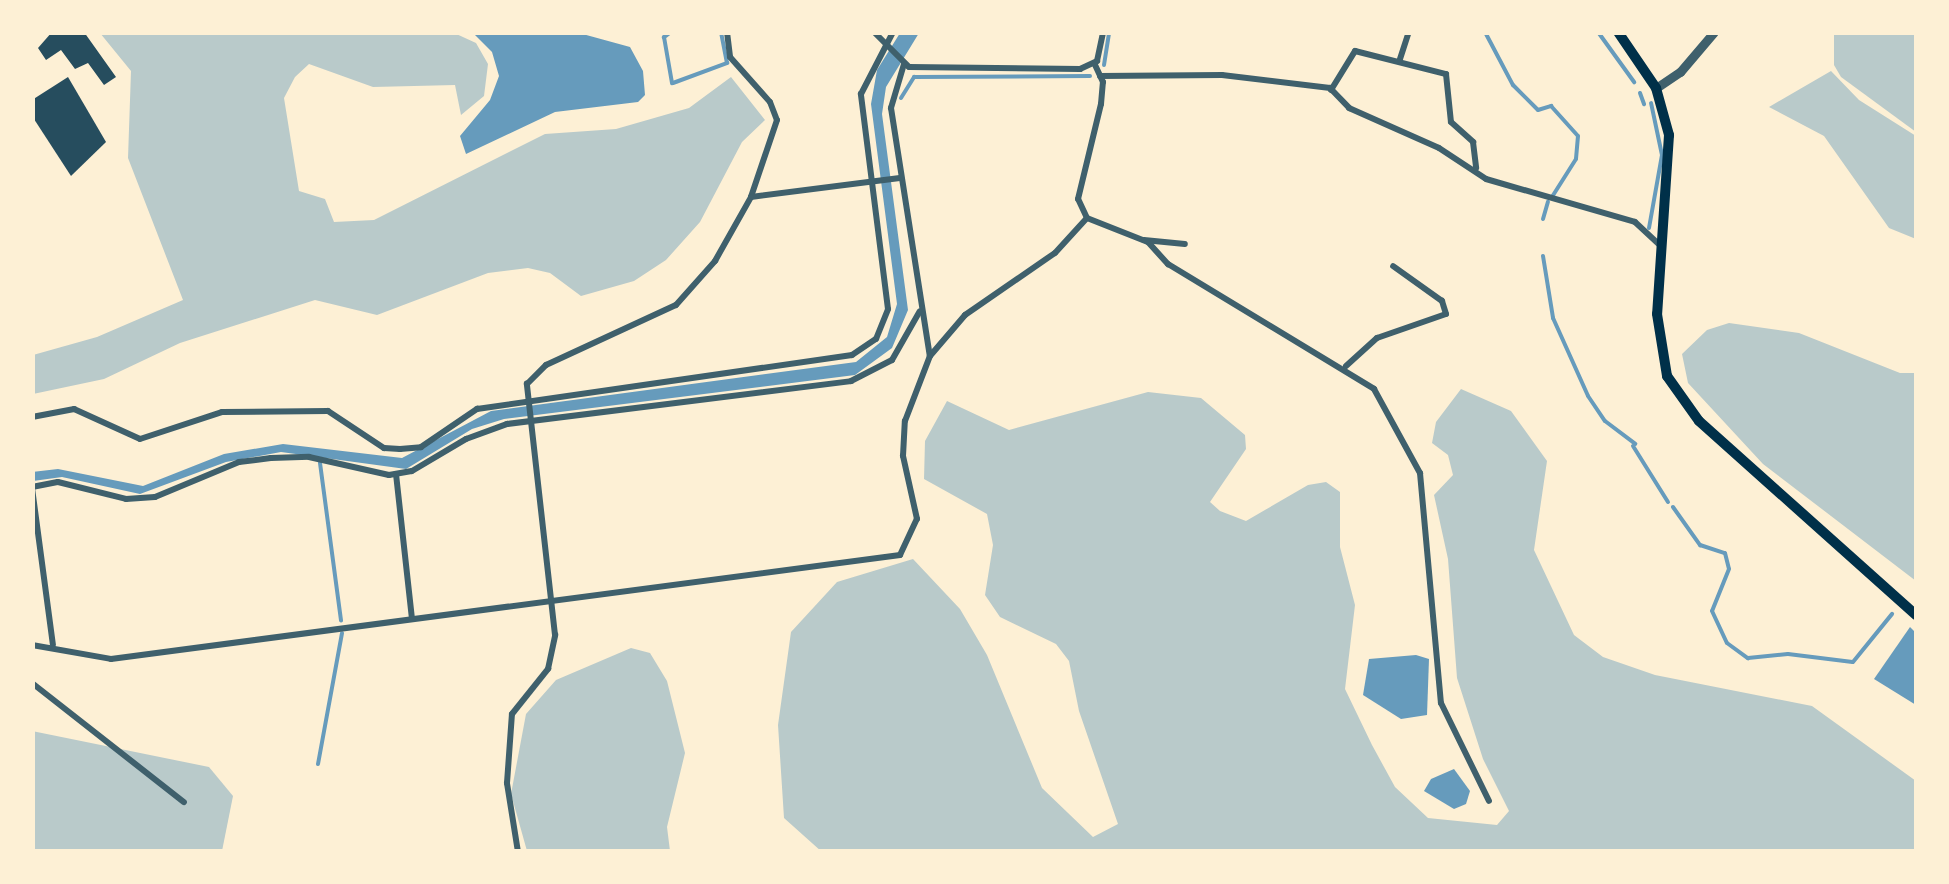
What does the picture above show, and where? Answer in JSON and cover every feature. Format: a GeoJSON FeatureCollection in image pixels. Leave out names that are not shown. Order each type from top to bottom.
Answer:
{"type":"FeatureCollection","features":[{"type":"Feature","properties":{"kind":"main road"},"geometry":{"type":"LineString","coordinates":[[1618,32],[1656,88],[1672,162],[1658,335],[1667,376],[1682,400],[1916,615]]}},
{"type":"Feature","properties":{"kind":"street"},"geometry":{"type":"LineString","coordinates":[[518,852],[507,782],[512,714],[548,669],[554,599],[527,384],[546,366],[676,304],[715,261],[751,197],[777,120],[770,102],[730,56],[727,32]]}},
{"type":"Feature","properties":{"kind":"street"},"geometry":{"type":"LineString","coordinates":[[874,32],[904,64],[928,69],[1094,64]]}},
{"type":"Feature","properties":{"kind":"street"},"geometry":{"type":"LineString","coordinates":[[32,417],[74,409],[140,438],[222,412],[328,411],[384,448],[400,450],[421,446],[477,409],[836,358],[864,349],[884,328],[888,308],[869,182],[861,94],[893,32]]}},
{"type":"Feature","properties":{"kind":"street"},"geometry":{"type":"LineString","coordinates":[[1103,32],[1094,64],[1100,76],[1101,104],[1078,199],[1087,218],[1143,240],[1185,244]]}},
{"type":"Feature","properties":{"kind":"street"},"geometry":{"type":"LineString","coordinates":[[1400,58],[1410,32]]}},
{"type":"Feature","properties":{"kind":"street"},"geometry":{"type":"LineString","coordinates":[[1656,88],[1680,72],[1714,32]]}},
{"type":"Feature","properties":{"kind":"street"},"geometry":{"type":"LineString","coordinates":[[1331,90],[1356,51],[1400,58],[1446,74],[1451,122],[1473,142],[1476,170]]}},
{"type":"Feature","properties":{"kind":"street"},"geometry":{"type":"LineString","coordinates":[[904,64],[891,108],[930,356]]}},
{"type":"Feature","properties":{"kind":"street"},"geometry":{"type":"LineString","coordinates":[[1100,76],[1222,76],[1331,90]]}},
{"type":"Feature","properties":{"kind":"street"},"geometry":{"type":"LineString","coordinates":[[1331,90],[1337,100],[1375,123],[1476,170],[1486,179],[1636,222],[1663,246]]}},
{"type":"Feature","properties":{"kind":"street"},"geometry":{"type":"LineString","coordinates":[[751,197],[900,178]]}},
{"type":"Feature","properties":{"kind":"street"},"geometry":{"type":"LineString","coordinates":[[32,645],[53,646],[64,655],[112,659],[900,555],[917,519],[903,456],[905,421],[930,356],[965,315],[1055,253],[1087,218]]}},
{"type":"Feature","properties":{"kind":"street"},"geometry":{"type":"LineString","coordinates":[[1143,240],[1186,275],[1346,366],[1374,389],[1420,473],[1441,703],[1489,801]]}},
{"type":"Feature","properties":{"kind":"street"},"geometry":{"type":"LineString","coordinates":[[1346,366],[1377,338],[1446,314],[1442,302],[1393,266]]}},
{"type":"Feature","properties":{"kind":"street"},"geometry":{"type":"LineString","coordinates":[[53,646],[32,487],[58,482],[126,499],[154,497],[240,462],[271,458],[309,457],[396,474],[426,466],[488,429],[851,381],[892,360],[920,311]]}},
{"type":"Feature","properties":{"kind":"street"},"geometry":{"type":"LineString","coordinates":[[396,474],[412,618]]}},
{"type":"Feature","properties":{"kind":"street"},"geometry":{"type":"LineString","coordinates":[[32,683],[184,802]]}},
{"type":"Feature","properties":{"kind":"shaded area"},"geometry":{"type":"Polygon","coordinates":[[[452,32],[476,43],[488,64],[484,96],[461,115],[455,85],[373,87],[309,64],[295,77],[284,98],[299,191],[325,199],[334,222],[374,220],[545,134],[616,129],[689,108],[731,77],[765,120],[742,142],[700,222],[666,260],[634,281],[581,296],[550,273],[528,268],[488,273],[377,315],[315,300],[180,343],[104,379],[33,394],[33,355],[97,337],[183,300],[128,158],[131,71],[100,33],[452,32]]]}},
{"type":"Feature","properties":{"kind":"shaded area"},"geometry":{"type":"Polygon","coordinates":[[[1834,33],[1916,33],[1916,132],[1841,77],[1834,65],[1834,33]]]}},
{"type":"Feature","properties":{"kind":"shaded area"},"geometry":{"type":"Polygon","coordinates":[[[1831,71],[1859,100],[1916,136],[1916,239],[1889,228],[1824,136],[1769,107],[1831,71]]]}},
{"type":"Feature","properties":{"kind":"shaded area"},"geometry":{"type":"Polygon","coordinates":[[[1729,323],[1799,333],[1900,373],[1916,373],[1916,581],[1763,464],[1688,383],[1682,354],[1707,330],[1729,323]]]}},
{"type":"Feature","properties":{"kind":"shaded area"},"geometry":{"type":"Polygon","coordinates":[[[1461,389],[1511,411],[1547,461],[1534,550],[1574,635],[1603,657],[1655,675],[1812,706],[1916,781],[1916,851],[822,852],[784,818],[778,725],[791,632],[837,582],[913,559],[960,609],[987,655],[1042,788],[1093,837],[1118,824],[1079,711],[1069,661],[1056,644],[1000,617],[985,595],[993,545],[987,514],[924,479],[925,441],[947,401],[1009,430],[1148,392],[1201,398],[1245,435],[1246,449],[1210,502],[1220,511],[1246,521],[1308,485],[1326,482],[1340,492],[1340,547],[1355,605],[1345,689],[1395,787],[1428,818],[1497,825],[1509,811],[1483,759],[1457,678],[1448,559],[1434,495],[1453,475],[1448,455],[1432,443],[1436,422],[1461,389]]]}},
{"type":"Feature","properties":{"kind":"shaded area"},"geometry":{"type":"Polygon","coordinates":[[[631,648],[650,653],[667,681],[685,753],[667,827],[670,851],[527,851],[511,794],[526,714],[556,680],[631,648]]]}},
{"type":"Feature","properties":{"kind":"shaded area"},"geometry":{"type":"Polygon","coordinates":[[[32,731],[209,767],[233,796],[222,851],[33,851],[32,731]]]}},
{"type":"Feature","properties":{"kind":"water"},"geometry":{"type":"Polygon","coordinates":[[[473,33],[579,33],[630,47],[643,71],[645,95],[638,102],[555,112],[466,154],[460,136],[490,100],[499,76],[492,52],[473,33]]]}},
{"type":"Feature","properties":{"kind":"water"},"geometry":{"type":"Polygon","coordinates":[[[900,33],[919,33],[886,87],[882,114],[908,310],[892,348],[855,375],[504,419],[472,429],[406,469],[281,452],[226,462],[140,494],[62,477],[33,481],[32,472],[58,469],[143,486],[224,454],[283,444],[402,458],[491,411],[856,362],[887,337],[897,304],[871,104],[877,70],[900,33]]]}},
{"type":"Feature","properties":{"kind":"water"},"geometry":{"type":"Polygon","coordinates":[[[1910,627],[1916,633],[1916,705],[1874,679],[1910,627]]]}},
{"type":"Feature","properties":{"kind":"water"},"geometry":{"type":"Polygon","coordinates":[[[1416,655],[1429,659],[1427,715],[1401,719],[1363,695],[1369,659],[1416,655]]]}},
{"type":"Feature","properties":{"kind":"water"},"geometry":{"type":"Polygon","coordinates":[[[1454,769],[1470,791],[1466,804],[1454,809],[1424,791],[1431,779],[1454,769]]]}},
{"type":"Feature","properties":{"kind":"building"},"geometry":{"type":"Polygon","coordinates":[[[52,32],[84,32],[116,77],[104,85],[88,63],[75,69],[61,50],[46,60],[38,48],[52,32]]]}},
{"type":"Feature","properties":{"kind":"building"},"geometry":{"type":"Polygon","coordinates":[[[68,77],[106,142],[71,176],[32,116],[32,100],[68,77]]]}},
{"type":"Feature","properties":{"kind":"waterway"},"geometry":{"type":"LineString","coordinates":[[671,32],[664,37],[672,83]]}},
{"type":"Feature","properties":{"kind":"waterway"},"geometry":{"type":"LineString","coordinates":[[673,83],[727,63],[721,32]]}},
{"type":"Feature","properties":{"kind":"waterway"},"geometry":{"type":"LineString","coordinates":[[1104,65],[1109,32]]}},
{"type":"Feature","properties":{"kind":"waterway"},"geometry":{"type":"LineString","coordinates":[[1485,32],[1513,85],[1538,110],[1551,106],[1578,136],[1576,159],[1552,197]]}},
{"type":"Feature","properties":{"kind":"waterway"},"geometry":{"type":"LineString","coordinates":[[1598,32],[1634,82]]}},
{"type":"Feature","properties":{"kind":"waterway"},"geometry":{"type":"LineString","coordinates":[[901,98],[914,77],[1090,76]]}},
{"type":"Feature","properties":{"kind":"waterway"},"geometry":{"type":"LineString","coordinates":[[1640,93],[1644,104]]}},
{"type":"Feature","properties":{"kind":"waterway"},"geometry":{"type":"LineString","coordinates":[[1649,228],[1662,155],[1651,103]]}},
{"type":"Feature","properties":{"kind":"waterway"},"geometry":{"type":"LineString","coordinates":[[1543,219],[1548,202]]}},
{"type":"Feature","properties":{"kind":"waterway"},"geometry":{"type":"LineString","coordinates":[[1543,256],[1553,318],[1588,396],[1605,421],[1635,444]]}},
{"type":"Feature","properties":{"kind":"waterway"},"geometry":{"type":"LineString","coordinates":[[1633,446],[1668,502]]}},
{"type":"Feature","properties":{"kind":"waterway"},"geometry":{"type":"LineString","coordinates":[[320,463],[341,621]]}},
{"type":"Feature","properties":{"kind":"waterway"},"geometry":{"type":"LineString","coordinates":[[1673,507],[1700,545],[1725,553],[1729,569],[1712,611],[1727,643],[1748,658],[1788,654],[1853,662],[1892,614]]}},
{"type":"Feature","properties":{"kind":"waterway"},"geometry":{"type":"LineString","coordinates":[[318,764],[342,633]]}}]}
